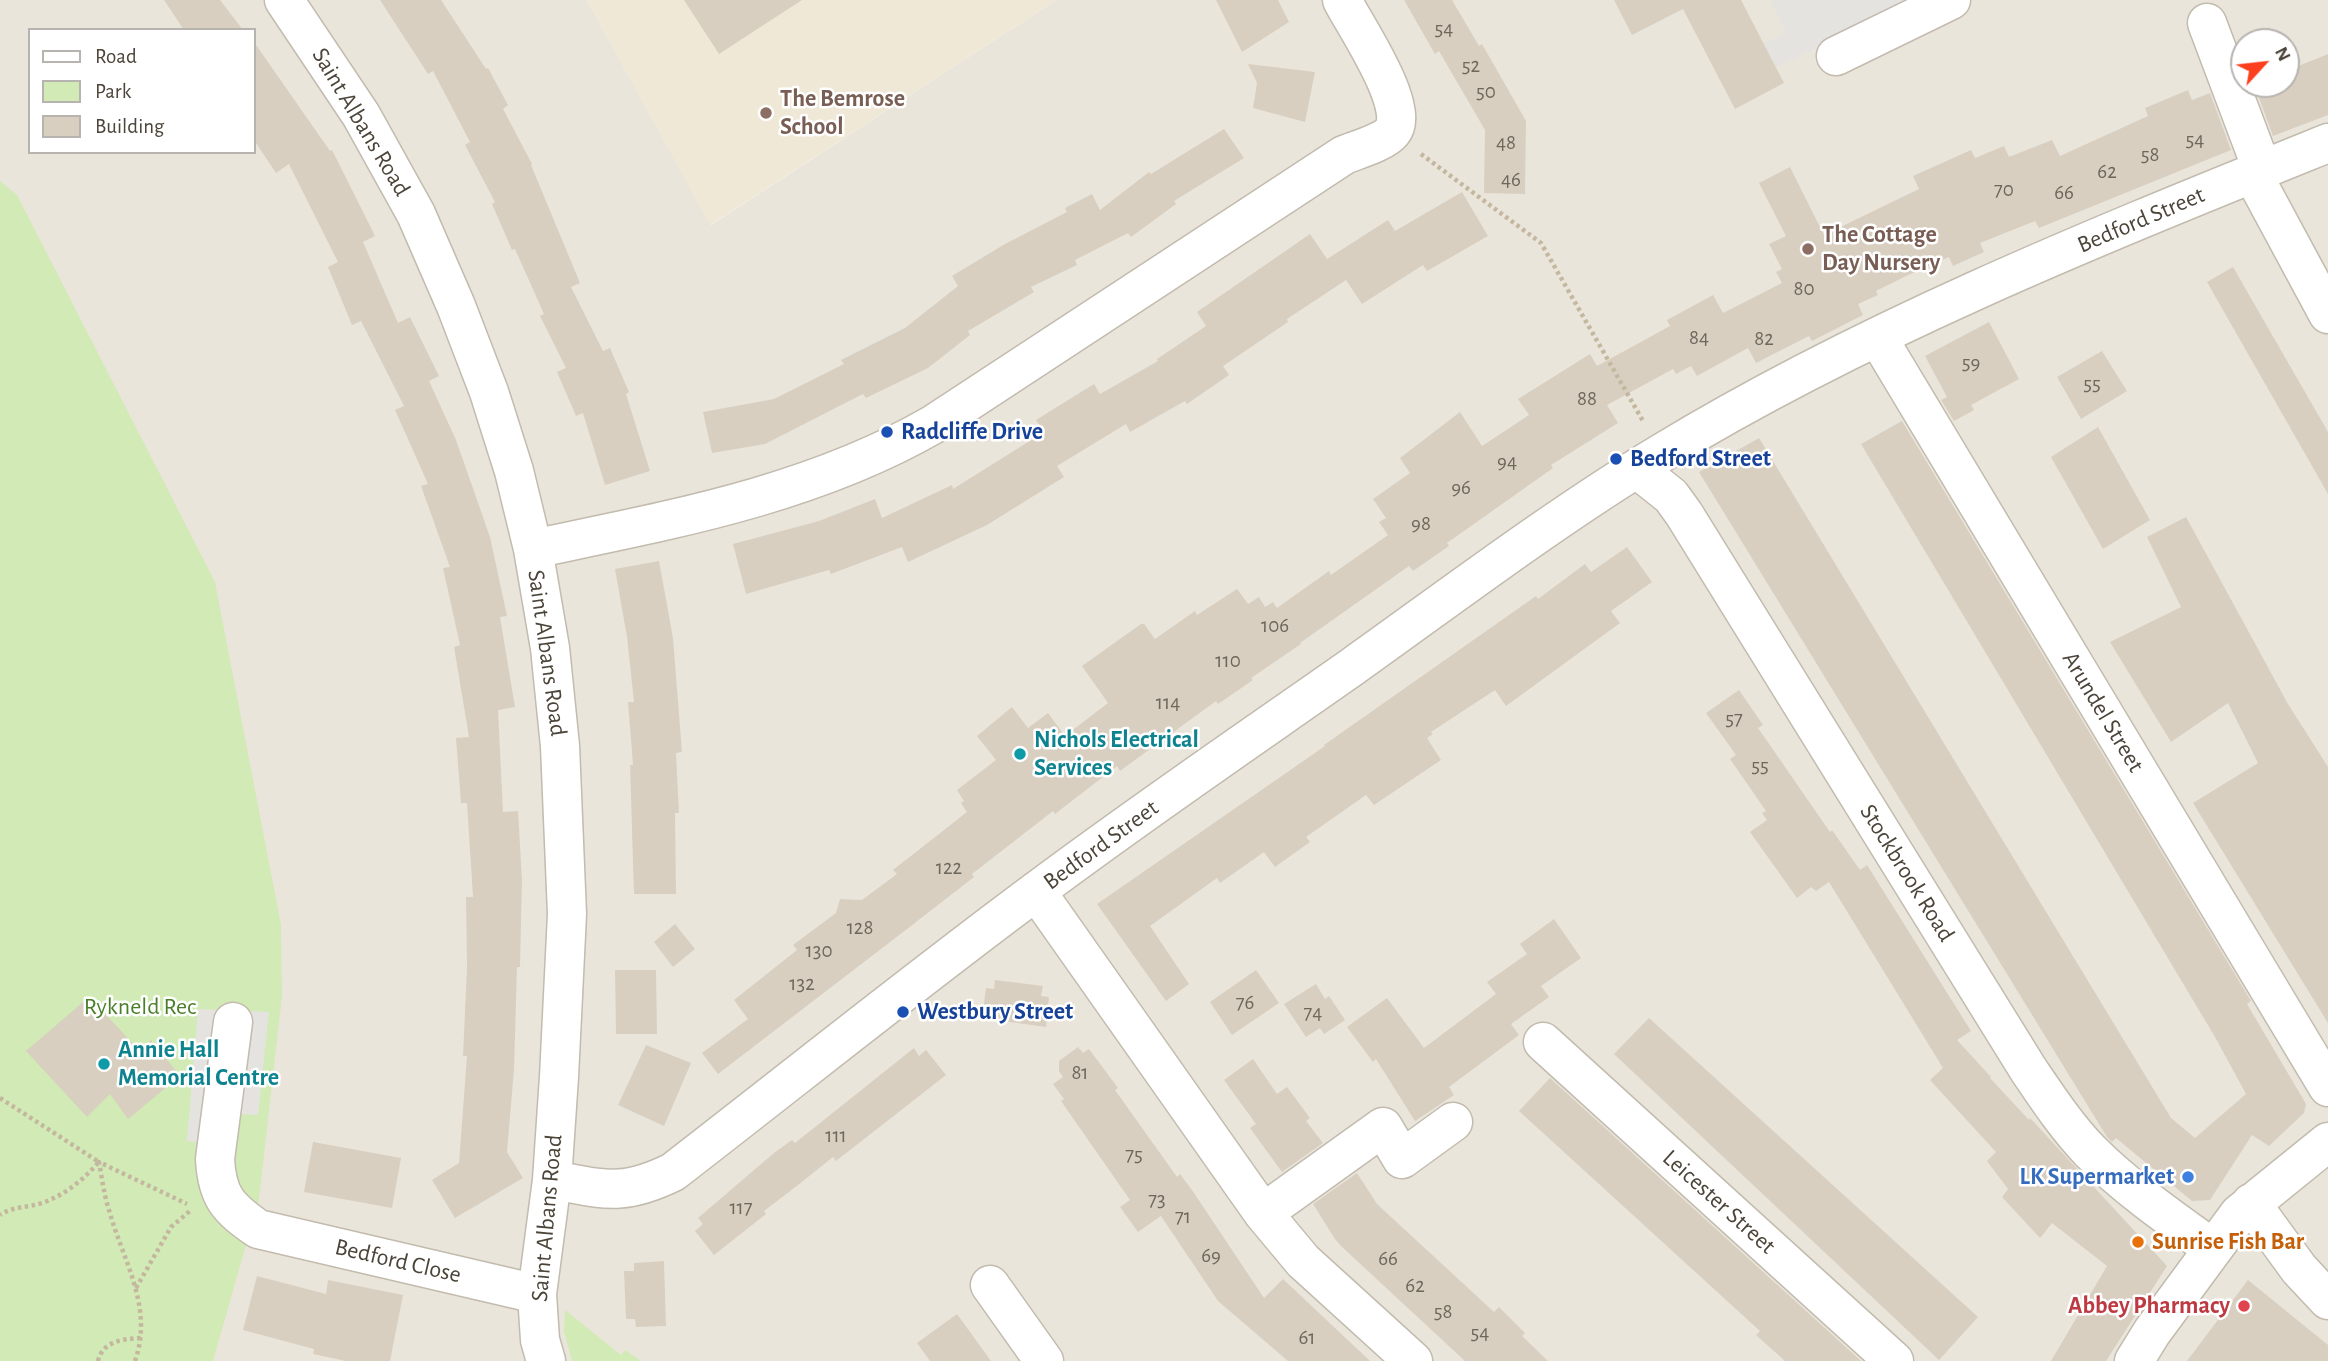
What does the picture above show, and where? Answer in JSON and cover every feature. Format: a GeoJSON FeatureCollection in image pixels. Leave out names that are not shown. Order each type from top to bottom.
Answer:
{"type":"FeatureCollection","features":[{"type":"Feature","properties":{"kind":"street","name":"Saint Albans Road"},"geometry":{"type":"LineString","coordinates":[[284,0],[362,115],[416,215],[456,306],[489,392],[514,471],[533,549],[550,648],[559,746],[567,914],[552,1180],[537,1294],[540,1340],[546,1361]]}},
{"type":"Feature","properties":{"kind":"street"},"geometry":{"type":"LineString","coordinates":[[533,549],[696,514],[774,492],[822,477],[902,443],[1344,155],[1392,132],[1396,122],[1392,94],[1342,0]]}},
{"type":"Feature","properties":{"kind":"street"},"geometry":{"type":"LineString","coordinates":[[1836,56],[1951,0]]}},
{"type":"Feature","properties":{"kind":"street"},"geometry":{"type":"LineString","coordinates":[[2207,23],[2257,171],[2328,314]]}},
{"type":"Feature","properties":{"kind":"street","name":"Bedford Street"},"geometry":{"type":"LineString","coordinates":[[552,1180],[611,1190],[630,1188],[673,1172],[1036,891],[1535,537],[1649,461],[1759,398],[2032,265],[2328,143]]}},
{"type":"Feature","properties":{"kind":"street","name":"Arundel Street"},"geometry":{"type":"LineString","coordinates":[[1878,338],[2328,1087]]}},
{"type":"Feature","properties":{"kind":"street","name":"Stockbrook Road"},"geometry":{"type":"LineString","coordinates":[[1649,461],[2028,1069],[2057,1111],[2090,1150],[2146,1201],[2212,1248]]}},
{"type":"Feature","properties":{"kind":"street"},"geometry":{"type":"LineString","coordinates":[[1036,891],[1263,1213],[1303,1261],[1413,1361]]}},
{"type":"Feature","properties":{"kind":"street","name":"Bedford Close"},"geometry":{"type":"LineString","coordinates":[[233,1022],[215,1159],[216,1182],[239,1216],[258,1229],[537,1294]]}},
{"type":"Feature","properties":{"kind":"street","name":"Leicester Street"},"geometry":{"type":"LineString","coordinates":[[1543,1042],[1894,1361]]}},
{"type":"Feature","properties":{"kind":"street"},"geometry":{"type":"LineString","coordinates":[[1263,1213],[1382,1127],[1402,1159],[1453,1122]]}},
{"type":"Feature","properties":{"kind":"street"},"geometry":{"type":"LineString","coordinates":[[2134,1361],[2212,1248],[2239,1214],[2328,1142]]}},
{"type":"Feature","properties":{"kind":"street"},"geometry":{"type":"LineString","coordinates":[[2251,1203],[2299,1269],[2328,1300]]}},
{"type":"Feature","properties":{"kind":"street"},"geometry":{"type":"LineString","coordinates":[[990,1285],[1044,1361]]}},
{"type":"Feature","properties":{"kind":"path"},"geometry":{"type":"LineString","coordinates":[[1392,132],[1541,243],[1649,461]]}},
{"type":"Feature","properties":{"kind":"path"},"geometry":{"type":"LineString","coordinates":[[0,1098],[99,1162],[170,1194],[194,1208],[171,1227],[136,1288]]}},
{"type":"Feature","properties":{"kind":"path"},"geometry":{"type":"LineString","coordinates":[[0,1215],[14,1208],[42,1203],[64,1192],[82,1181],[99,1162]]}},
{"type":"Feature","properties":{"kind":"path"},"geometry":{"type":"LineString","coordinates":[[99,1162],[109,1210],[136,1288],[142,1317],[141,1338],[135,1361]]}},
{"type":"Feature","properties":{"kind":"path"},"geometry":{"type":"LineString","coordinates":[[98,1361],[104,1348],[111,1343],[141,1338]]}},
{"type":"Feature","properties":{"kind":"shaded area"},"geometry":{"type":"Polygon","coordinates":[[[0,0],[587,0],[711,225],[1056,0],[2328,0],[2328,1361],[0,1361],[0,0]]]}},
{"type":"Feature","properties":{"kind":"shaded area","name":"The Bemrose School"},"geometry":{"type":"Polygon","coordinates":[[[587,0],[1056,0],[710,225],[587,0]]]}},
{"type":"Feature","properties":{"kind":"shaded area"},"geometry":{"type":"Polygon","coordinates":[[[1770,0],[1917,0],[1771,70],[1759,46],[1786,32],[1770,0]]]}},
{"type":"Feature","properties":{"kind":"shaded area"},"geometry":{"type":"Polygon","coordinates":[[[198,1009],[269,1012],[258,1115],[236,1114],[230,1147],[187,1141],[198,1009]]]}},
{"type":"Feature","properties":{"kind":"green space","name":"Rykneld Rec"},"geometry":{"type":"Polygon","coordinates":[[[0,181],[17,195],[215,582],[281,925],[282,996],[259,1199],[213,1361],[0,1361],[0,181]]]}},
{"type":"Feature","properties":{"kind":"green space"},"geometry":{"type":"Polygon","coordinates":[[[565,1310],[621,1355],[625,1350],[641,1361],[572,1361],[564,1331],[565,1310]]]}},
{"type":"Feature","properties":{"kind":"building"},"geometry":{"type":"Polygon","coordinates":[[[164,0],[220,0],[241,28],[183,28],[164,0]]]}},
{"type":"Feature","properties":{"kind":"building"},"geometry":{"type":"Polygon","coordinates":[[[380,0],[441,0],[486,69],[488,68],[508,105],[503,109],[532,164],[580,283],[571,287],[603,351],[610,348],[629,392],[626,394],[650,471],[605,485],[583,413],[576,416],[557,372],[566,368],[540,316],[544,314],[515,249],[512,250],[492,204],[495,202],[465,145],[470,142],[433,71],[428,74],[380,0]]]}},
{"type":"Feature","properties":{"kind":"building"},"geometry":{"type":"Polygon","coordinates":[[[684,0],[802,0],[719,54],[684,0]]]}},
{"type":"Feature","properties":{"kind":"building"},"geometry":{"type":"Polygon","coordinates":[[[1216,0],[1278,0],[1289,22],[1242,52],[1216,0]]]}},
{"type":"Feature","properties":{"kind":"building"},"geometry":{"type":"Polygon","coordinates":[[[1404,0],[1452,0],[1479,46],[1482,44],[1526,121],[1525,194],[1484,193],[1485,130],[1439,51],[1435,54],[1404,0]]]}},
{"type":"Feature","properties":{"kind":"building"},"geometry":{"type":"Polygon","coordinates":[[[1614,0],[1741,0],[1784,83],[1735,109],[1683,9],[1632,35],[1614,0]]]}},
{"type":"Feature","properties":{"kind":"building"},"geometry":{"type":"Polygon","coordinates":[[[256,45],[330,151],[332,150],[375,236],[363,242],[398,323],[410,317],[439,376],[429,381],[456,440],[490,537],[507,616],[500,617],[515,707],[498,710],[503,812],[518,811],[522,880],[520,967],[517,967],[514,1069],[507,1152],[523,1178],[455,1218],[432,1180],[459,1163],[467,1056],[463,1056],[467,967],[466,897],[473,897],[467,803],[461,803],[456,738],[469,737],[454,647],[460,645],[443,568],[450,567],[421,486],[428,484],[395,410],[404,406],[361,321],[352,325],[328,267],[338,262],[289,164],[276,173],[256,143],[256,45]]]}},
{"type":"Feature","properties":{"kind":"building"},"geometry":{"type":"Polygon","coordinates":[[[2328,54],[2328,115],[2273,136],[2259,98],[2300,98],[2300,65],[2328,54]]]}},
{"type":"Feature","properties":{"kind":"building"},"geometry":{"type":"Polygon","coordinates":[[[1248,64],[1315,72],[1305,122],[1253,108],[1257,83],[1248,64]]]}},
{"type":"Feature","properties":{"kind":"building"},"geometry":{"type":"Polygon","coordinates":[[[2188,90],[2192,100],[2210,93],[2231,150],[2039,228],[2035,221],[1980,243],[1984,252],[1953,266],[1949,257],[1906,276],[1876,291],[1878,295],[1858,304],[1863,315],[1812,341],[1809,336],[1756,363],[1748,348],[1697,376],[1691,366],[1676,374],[1673,369],[1607,405],[1618,423],[1551,465],[1553,468],[1447,543],[1449,546],[1413,571],[1409,566],[1251,678],[1253,680],[1218,704],[1216,701],[1120,771],[1117,766],[1055,814],[1053,811],[972,874],[974,877],[718,1074],[702,1053],[748,1019],[734,1000],[797,950],[793,945],[836,913],[840,899],[862,900],[897,874],[893,870],[967,812],[957,790],[996,760],[977,736],[1012,707],[1028,728],[1048,713],[1065,736],[1108,703],[1082,666],[1141,624],[1144,624],[1155,639],[1195,611],[1197,615],[1237,589],[1248,604],[1259,597],[1265,607],[1273,602],[1277,608],[1329,571],[1331,575],[1388,535],[1379,522],[1386,518],[1373,499],[1410,473],[1400,458],[1460,412],[1482,446],[1529,415],[1518,399],[1590,354],[1597,366],[1670,326],[1667,320],[1713,295],[1723,313],[1782,283],[1776,272],[1782,269],[1769,244],[1786,236],[1759,183],[1790,167],[1824,235],[1919,189],[1913,176],[1971,150],[1975,158],[2004,146],[2009,157],[2052,140],[2060,156],[2148,116],[2145,108],[2188,90]]]}},
{"type":"Feature","properties":{"kind":"building"},"geometry":{"type":"Polygon","coordinates":[[[1224,129],[1244,158],[1174,201],[1176,204],[1131,237],[1128,233],[1075,260],[1077,265],[1031,287],[1034,292],[968,331],[970,335],[928,368],[866,398],[863,394],[765,444],[712,453],[703,412],[774,399],[844,364],[841,360],[905,328],[958,286],[952,276],[1005,244],[1067,212],[1065,208],[1092,194],[1100,210],[1149,172],[1151,174],[1224,129]]]}},
{"type":"Feature","properties":{"kind":"building"},"geometry":{"type":"Polygon","coordinates":[[[1462,192],[1488,236],[1427,271],[1423,265],[1362,304],[1346,280],[1223,366],[1229,375],[1187,404],[1185,401],[1130,432],[1126,424],[1057,466],[1064,477],[987,525],[908,562],[902,547],[831,574],[829,570],[746,594],[733,544],[819,521],[875,499],[882,518],[952,485],[953,489],[1044,432],[1036,420],[1094,384],[1100,394],[1158,361],[1157,359],[1206,326],[1197,312],[1310,234],[1327,259],[1388,220],[1395,231],[1462,192]]]}},
{"type":"Feature","properties":{"kind":"building"},"geometry":{"type":"Polygon","coordinates":[[[2233,267],[2328,432],[2328,494],[2207,282],[2233,267]]]}},
{"type":"Feature","properties":{"kind":"building"},"geometry":{"type":"Polygon","coordinates":[[[1989,322],[2019,379],[1971,405],[1974,410],[1954,421],[1941,400],[1947,397],[1925,356],[1989,322]]]}},
{"type":"Feature","properties":{"kind":"building"},"geometry":{"type":"Polygon","coordinates":[[[2102,351],[2127,391],[2081,419],[2057,377],[2102,351]]]}},
{"type":"Feature","properties":{"kind":"building"},"geometry":{"type":"Polygon","coordinates":[[[1902,421],[2251,1001],[2247,1004],[2306,1104],[2304,1113],[2269,1146],[2252,1135],[2210,1200],[2192,1201],[2116,1138],[2112,1142],[2107,1137],[1699,472],[1759,438],[2171,1118],[2195,1138],[2246,1094],[2215,1037],[1861,444],[1902,421]]]}},
{"type":"Feature","properties":{"kind":"building"},"geometry":{"type":"Polygon","coordinates":[[[2098,427],[2150,520],[2103,549],[2051,457],[2098,427]]]}},
{"type":"Feature","properties":{"kind":"building"},"geometry":{"type":"Polygon","coordinates":[[[2186,517],[2288,704],[2328,767],[2328,1023],[2193,803],[2258,763],[2228,703],[2171,742],[2110,642],[2181,607],[2147,537],[2186,517]]]}},
{"type":"Feature","properties":{"kind":"building"},"geometry":{"type":"Polygon","coordinates":[[[1627,547],[1652,582],[1611,611],[1620,623],[1506,706],[1495,690],[1431,732],[1433,734],[1427,738],[1441,760],[1374,805],[1366,795],[1306,837],[1310,842],[1275,867],[1264,852],[1220,883],[1217,878],[1150,926],[1189,984],[1166,1001],[1097,904],[1536,596],[1538,599],[1585,564],[1591,572],[1627,547]]]}},
{"type":"Feature","properties":{"kind":"building"},"geometry":{"type":"Polygon","coordinates":[[[659,561],[673,638],[682,752],[676,753],[679,813],[675,813],[676,894],[634,894],[630,765],[633,765],[628,702],[634,702],[627,637],[615,569],[659,561]]]}},
{"type":"Feature","properties":{"kind":"building"},"geometry":{"type":"Polygon","coordinates":[[[1739,690],[1763,725],[1758,728],[1830,832],[1832,830],[1860,870],[1867,865],[1971,1031],[1957,1040],[2167,1266],[2106,1361],[2051,1361],[2107,1266],[2052,1223],[2040,1238],[2002,1197],[2008,1189],[1987,1161],[1996,1152],[1930,1080],[1943,1068],[1829,882],[1816,891],[1811,887],[1797,898],[1750,832],[1767,820],[1762,813],[1766,811],[1730,759],[1736,755],[1706,713],[1739,690]]]}},
{"type":"Feature","properties":{"kind":"building"},"geometry":{"type":"Polygon","coordinates":[[[1554,919],[1581,958],[1541,986],[1549,997],[1511,1024],[1519,1035],[1449,1087],[1454,1095],[1415,1121],[1376,1059],[1373,1062],[1347,1027],[1387,998],[1424,1048],[1496,994],[1487,982],[1527,954],[1520,944],[1554,919]]]}},
{"type":"Feature","properties":{"kind":"building"},"geometry":{"type":"Polygon","coordinates":[[[675,924],[695,949],[673,967],[654,942],[675,924]]]}},
{"type":"Feature","properties":{"kind":"building"},"geometry":{"type":"Polygon","coordinates":[[[615,970],[656,970],[657,1034],[616,1034],[615,970]]]}},
{"type":"Feature","properties":{"kind":"building"},"geometry":{"type":"Polygon","coordinates":[[[1256,970],[1279,1003],[1232,1035],[1210,1002],[1256,970]]]}},
{"type":"Feature","properties":{"kind":"building"},"geometry":{"type":"Polygon","coordinates":[[[995,980],[1043,986],[1041,996],[1049,997],[1046,1027],[982,1018],[986,988],[994,989],[995,980]]]}},
{"type":"Feature","properties":{"kind":"building"},"geometry":{"type":"Polygon","coordinates":[[[1316,984],[1325,999],[1329,996],[1345,1020],[1324,1034],[1320,1028],[1306,1037],[1284,1004],[1316,984]]]}},
{"type":"Feature","properties":{"kind":"building","name":"Annie Hall Memorial Centre"},"geometry":{"type":"Polygon","coordinates":[[[89,997],[140,1051],[151,1040],[180,1076],[128,1119],[110,1094],[87,1117],[26,1051],[89,997]]]}},
{"type":"Feature","properties":{"kind":"building"},"geometry":{"type":"Polygon","coordinates":[[[1649,1018],[1978,1317],[1939,1360],[1614,1054],[1649,1018]]]}},
{"type":"Feature","properties":{"kind":"building"},"geometry":{"type":"Polygon","coordinates":[[[646,1045],[691,1063],[664,1126],[618,1105],[646,1045]]]}},
{"type":"Feature","properties":{"kind":"building"},"geometry":{"type":"Polygon","coordinates":[[[1078,1047],[1083,1053],[1089,1049],[1118,1088],[1115,1090],[1177,1177],[1180,1174],[1194,1193],[1264,1298],[1283,1279],[1370,1361],[1288,1361],[1218,1301],[1161,1216],[1138,1232],[1120,1207],[1130,1200],[1061,1101],[1064,1099],[1053,1084],[1063,1077],[1059,1071],[1059,1061],[1078,1047]]]}},
{"type":"Feature","properties":{"kind":"building"},"geometry":{"type":"Polygon","coordinates":[[[914,1048],[919,1056],[926,1050],[946,1075],[836,1161],[833,1157],[764,1211],[766,1214],[714,1255],[695,1231],[703,1224],[698,1218],[774,1153],[792,1140],[795,1143],[914,1048]]]}},
{"type":"Feature","properties":{"kind":"building"},"geometry":{"type":"Polygon","coordinates":[[[1253,1059],[1277,1094],[1287,1087],[1310,1118],[1306,1121],[1323,1143],[1282,1172],[1250,1128],[1256,1124],[1224,1080],[1253,1059]]]}},
{"type":"Feature","properties":{"kind":"building"},"geometry":{"type":"Polygon","coordinates":[[[1550,1078],[1861,1361],[1785,1361],[1756,1335],[1760,1331],[1519,1111],[1550,1078]]]}},
{"type":"Feature","properties":{"kind":"building"},"geometry":{"type":"Polygon","coordinates":[[[313,1142],[401,1158],[392,1208],[304,1192],[313,1142]]]}},
{"type":"Feature","properties":{"kind":"building"},"geometry":{"type":"Polygon","coordinates":[[[1357,1173],[1377,1204],[1494,1312],[1499,1307],[1525,1333],[1522,1336],[1548,1361],[1465,1361],[1341,1246],[1313,1204],[1357,1173]]]}},
{"type":"Feature","properties":{"kind":"building"},"geometry":{"type":"Polygon","coordinates":[[[664,1261],[666,1326],[636,1327],[635,1319],[626,1319],[624,1271],[634,1271],[634,1263],[664,1261]]]}},
{"type":"Feature","properties":{"kind":"building"},"geometry":{"type":"Polygon","coordinates":[[[257,1276],[326,1294],[328,1280],[403,1295],[390,1361],[346,1361],[313,1354],[314,1349],[243,1330],[257,1276]]]}},
{"type":"Feature","properties":{"kind":"building"},"geometry":{"type":"Polygon","coordinates":[[[2248,1280],[2328,1345],[2328,1361],[2187,1361],[2248,1280]]]}},
{"type":"Feature","properties":{"kind":"building"},"geometry":{"type":"Polygon","coordinates":[[[957,1314],[991,1361],[930,1361],[917,1343],[957,1314]]]}},
{"type":"Feature","properties":{"kind":"place","name":"The Bemrose School"},"geometry":{"type":"Point","coordinates":[766,113]}},
{"type":"Feature","properties":{"kind":"place","name":"The Cottage Day Nursery"},"geometry":{"type":"Point","coordinates":[1808,249]}},
{"type":"Feature","properties":{"kind":"place","name":"Radcliffe Drive"},"geometry":{"type":"Point","coordinates":[887,432]}},
{"type":"Feature","properties":{"kind":"place","name":"Bedford Street"},"geometry":{"type":"Point","coordinates":[1616,459]}},
{"type":"Feature","properties":{"kind":"place","name":"Nichols Electrical Services"},"geometry":{"type":"Point","coordinates":[1020,754]}},
{"type":"Feature","properties":{"kind":"place","name":"Westbury Street"},"geometry":{"type":"Point","coordinates":[903,1012]}},
{"type":"Feature","properties":{"kind":"place","name":"Annie Hall Memorial Centre"},"geometry":{"type":"Point","coordinates":[104,1064]}},
{"type":"Feature","properties":{"kind":"place","name":"LK Supermarket"},"geometry":{"type":"Point","coordinates":[2188,1177]}},
{"type":"Feature","properties":{"kind":"place","name":"Sunrise Fish Bar"},"geometry":{"type":"Point","coordinates":[2138,1242]}},
{"type":"Feature","properties":{"kind":"place","name":"Abbey Pharmacy"},"geometry":{"type":"Point","coordinates":[2244,1306]}}]}
